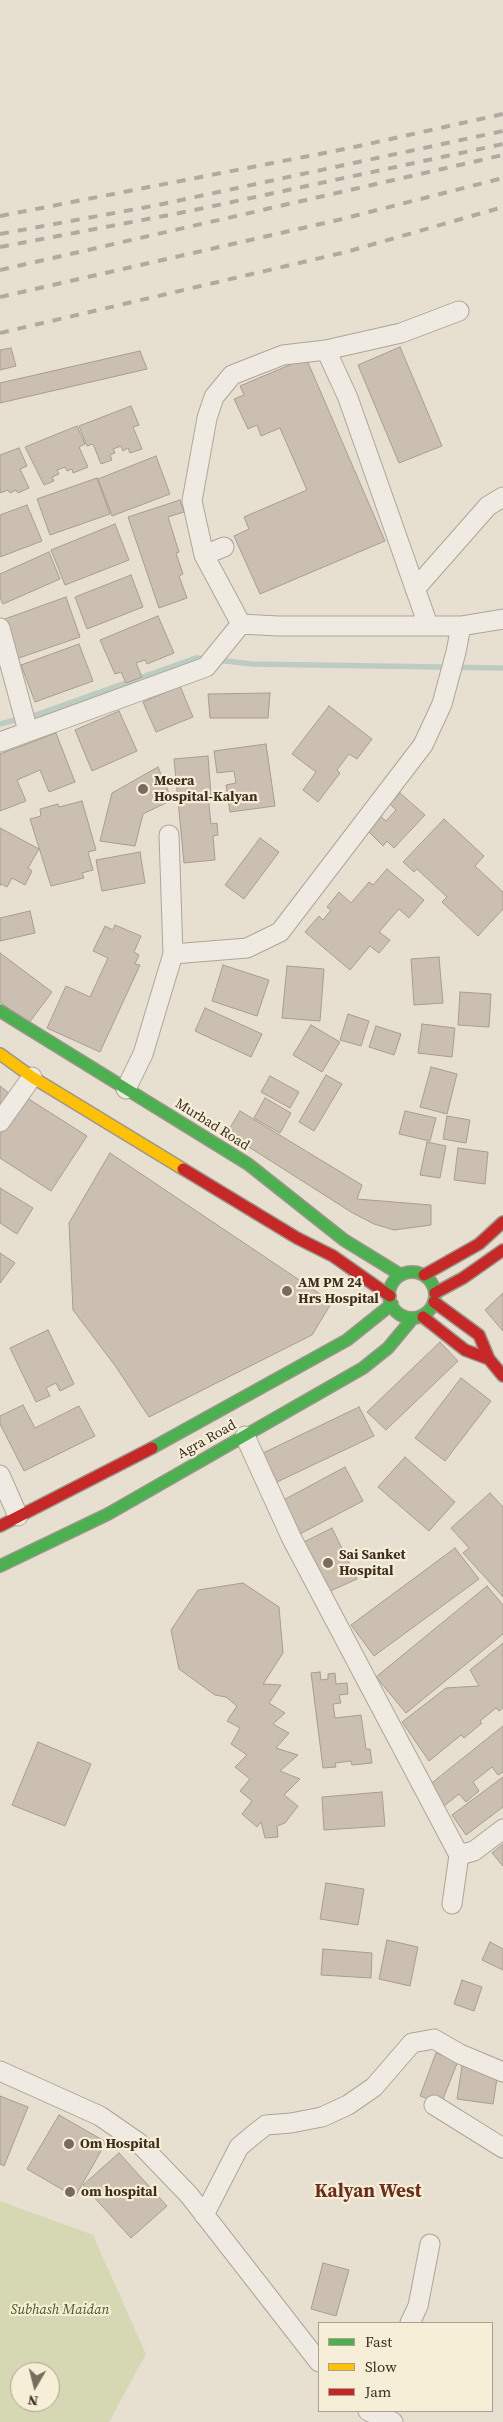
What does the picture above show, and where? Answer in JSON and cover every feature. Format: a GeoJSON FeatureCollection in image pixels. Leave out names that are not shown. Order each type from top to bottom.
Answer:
{"type":"FeatureCollection","features":[{"type":"Feature","properties":{"kind":"main road","name":"Murbad Road"},"geometry":{"type":"LineString","coordinates":[[0,1011],[248,1164],[344,1240],[401,1275]]}},
{"type":"Feature","properties":{"kind":"main road"},"geometry":{"type":"LineString","coordinates":[[0,1054],[32,1076],[297,1238],[333,1256],[390,1300],[404,1316],[417,1317],[465,1350],[489,1359]]}},
{"type":"Feature","properties":{"kind":"main road"},"geometry":{"type":"LineString","coordinates":[[424,1275],[479,1244],[503,1222]]}},
{"type":"Feature","properties":{"kind":"main road","name":"Agra Road"},"geometry":{"type":"LineString","coordinates":[[0,1566],[108,1514],[363,1368],[388,1348],[417,1317],[429,1310],[435,1298],[503,1250]]}},
{"type":"Feature","properties":{"kind":"main road"},"geometry":{"type":"LineString","coordinates":[[401,1275],[408,1272],[424,1275],[430,1280],[435,1298],[479,1335],[489,1359],[503,1376]]}},
{"type":"Feature","properties":{"kind":"main road","name":"Agra Road"},"geometry":{"type":"LineString","coordinates":[[0,1526],[138,1456],[347,1340],[390,1300],[391,1288],[401,1275]]}},
{"type":"Feature","properties":{"kind":"street"},"geometry":{"type":"LineString","coordinates":[[241,624],[204,556],[192,501],[207,418],[214,397],[232,375],[283,355],[326,350],[401,333],[459,310]]}},
{"type":"Feature","properties":{"kind":"street"},"geometry":{"type":"LineString","coordinates":[[326,350],[348,398],[428,625]]}},
{"type":"Feature","properties":{"kind":"street"},"geometry":{"type":"LineString","coordinates":[[416,589],[488,506],[503,497]]}},
{"type":"Feature","properties":{"kind":"street"},"geometry":{"type":"LineString","coordinates":[[204,556],[224,547]]}},
{"type":"Feature","properties":{"kind":"street"},"geometry":{"type":"LineString","coordinates":[[241,624],[278,626],[461,626],[503,619]]}},
{"type":"Feature","properties":{"kind":"street"},"geometry":{"type":"LineString","coordinates":[[0,742],[206,667],[241,624]]}},
{"type":"Feature","properties":{"kind":"street"},"geometry":{"type":"LineString","coordinates":[[173,954],[247,948],[280,932],[423,744],[442,704],[461,626]]}},
{"type":"Feature","properties":{"kind":"street"},"geometry":{"type":"LineString","coordinates":[[0,628],[28,731]]}},
{"type":"Feature","properties":{"kind":"street"},"geometry":{"type":"LineString","coordinates":[[126,1089],[143,1054],[173,954],[169,835]]}},
{"type":"Feature","properties":{"kind":"street"},"geometry":{"type":"LineString","coordinates":[[0,1122],[32,1076]]}},
{"type":"Feature","properties":{"kind":"street"},"geometry":{"type":"LineString","coordinates":[[245,1436],[291,1537],[459,1854],[452,1904]]}},
{"type":"Feature","properties":{"kind":"street"},"geometry":{"type":"LineString","coordinates":[[0,1475],[18,1516]]}},
{"type":"Feature","properties":{"kind":"street"},"geometry":{"type":"LineString","coordinates":[[459,1854],[474,1851],[503,1829]]}},
{"type":"Feature","properties":{"kind":"street"},"geometry":{"type":"LineString","coordinates":[[204,2215],[239,2147],[252,2136],[266,2125],[291,2123],[322,2117],[348,2106],[374,2087],[412,2043],[434,2039],[460,2054],[503,2072]]}},
{"type":"Feature","properties":{"kind":"street"},"geometry":{"type":"LineString","coordinates":[[0,2071],[100,2116],[139,2144],[189,2195],[318,2361]]}},
{"type":"Feature","properties":{"kind":"street"},"geometry":{"type":"LineString","coordinates":[[434,2105],[503,2148]]}},
{"type":"Feature","properties":{"kind":"street"},"geometry":{"type":"LineString","coordinates":[[410,2322],[418,2306],[430,2244]]}},
{"type":"Feature","properties":{"kind":"street"},"geometry":{"type":"LineString","coordinates":[[370,2412],[392,2422]]}},
{"type":"Feature","properties":{"kind":"green space","name":"Subhash Maidan"},"geometry":{"type":"Polygon","coordinates":[[[0,2201],[93,2235],[146,2354],[109,2422],[0,2422],[0,2201]]]}},
{"type":"Feature","properties":{"kind":"building"},"geometry":{"type":"Polygon","coordinates":[[[400,347],[442,446],[399,463],[358,365],[400,347]]]}},
{"type":"Feature","properties":{"kind":"building"},"geometry":{"type":"Polygon","coordinates":[[[11,348],[16,366],[0,370],[0,350],[11,348]]]}},
{"type":"Feature","properties":{"kind":"building"},"geometry":{"type":"Polygon","coordinates":[[[140,351],[147,369],[0,403],[0,383],[140,351]]]}},
{"type":"Feature","properties":{"kind":"building"},"geometry":{"type":"Polygon","coordinates":[[[306,358],[385,541],[260,594],[234,536],[249,529],[244,517],[307,490],[280,428],[261,436],[257,425],[248,429],[234,399],[244,395],[240,386],[306,358]]]}},
{"type":"Feature","properties":{"kind":"building"},"geometry":{"type":"Polygon","coordinates":[[[131,406],[139,425],[133,427],[142,449],[130,453],[128,448],[123,451],[121,446],[113,449],[115,453],[110,455],[112,460],[101,464],[93,444],[87,446],[79,426],[131,406]]]}},
{"type":"Feature","properties":{"kind":"building"},"geometry":{"type":"Polygon","coordinates":[[[77,426],[85,444],[79,447],[88,467],[73,473],[72,469],[67,471],[65,467],[57,470],[59,474],[52,477],[54,481],[44,485],[25,447],[77,426]]]}},
{"type":"Feature","properties":{"kind":"building"},"geometry":{"type":"Polygon","coordinates":[[[19,448],[27,466],[20,469],[29,488],[18,493],[16,490],[10,493],[8,490],[0,493],[0,455],[19,448]]]}},
{"type":"Feature","properties":{"kind":"building"},"geometry":{"type":"Polygon","coordinates":[[[156,456],[170,494],[112,516],[98,479],[156,456]]]}},
{"type":"Feature","properties":{"kind":"building"},"geometry":{"type":"Polygon","coordinates":[[[97,478],[110,514],[50,535],[37,499],[97,478]]]}},
{"type":"Feature","properties":{"kind":"building"},"geometry":{"type":"Polygon","coordinates":[[[180,500],[184,512],[168,517],[179,552],[176,553],[183,574],[179,576],[187,598],[159,608],[128,517],[180,500]]]}},
{"type":"Feature","properties":{"kind":"building"},"geometry":{"type":"Polygon","coordinates":[[[27,505],[42,541],[0,557],[0,515],[27,505]]]}},
{"type":"Feature","properties":{"kind":"building"},"geometry":{"type":"Polygon","coordinates":[[[115,524],[129,560],[65,585],[51,550],[115,524]]]}},
{"type":"Feature","properties":{"kind":"building"},"geometry":{"type":"Polygon","coordinates":[[[49,552],[60,579],[3,604],[0,598],[0,574],[49,552]]]}},
{"type":"Feature","properties":{"kind":"building"},"geometry":{"type":"Polygon","coordinates":[[[131,575],[143,607],[87,629],[75,597],[131,575]]]}},
{"type":"Feature","properties":{"kind":"building"},"geometry":{"type":"Polygon","coordinates":[[[66,597],[80,637],[16,659],[2,620],[66,597]]]}},
{"type":"Feature","properties":{"kind":"building"},"geometry":{"type":"Polygon","coordinates":[[[158,616],[174,653],[147,664],[145,660],[136,663],[142,677],[126,683],[121,672],[115,674],[100,640],[158,616]]]}},
{"type":"Feature","properties":{"kind":"building"},"geometry":{"type":"Polygon","coordinates":[[[79,644],[93,681],[35,702],[21,665],[79,644]]]}},
{"type":"Feature","properties":{"kind":"building"},"geometry":{"type":"Polygon","coordinates":[[[180,686],[193,717],[156,732],[143,702],[180,686]]]}},
{"type":"Feature","properties":{"kind":"building"},"geometry":{"type":"Polygon","coordinates":[[[270,693],[268,718],[210,718],[208,694],[270,693]]]}},
{"type":"Feature","properties":{"kind":"building"},"geometry":{"type":"Polygon","coordinates":[[[329,706],[372,739],[357,759],[349,754],[337,770],[340,773],[318,802],[303,790],[316,772],[292,754],[329,706]]]}},
{"type":"Feature","properties":{"kind":"building"},"geometry":{"type":"Polygon","coordinates":[[[119,711],[137,751],[92,771],[75,730],[119,711]]]}},
{"type":"Feature","properties":{"kind":"building"},"geometry":{"type":"Polygon","coordinates":[[[56,733],[75,782],[49,792],[40,770],[17,780],[26,801],[0,811],[0,754],[56,733]]]}},
{"type":"Feature","properties":{"kind":"building"},"geometry":{"type":"Polygon","coordinates":[[[266,744],[275,806],[230,812],[226,785],[236,783],[234,771],[217,773],[214,751],[266,744]]]}},
{"type":"Feature","properties":{"kind":"building"},"geometry":{"type":"Polygon","coordinates":[[[208,756],[211,795],[208,796],[211,824],[217,823],[218,835],[213,836],[215,860],[184,863],[174,759],[208,756]]]}},
{"type":"Feature","properties":{"kind":"building"},"geometry":{"type":"Polygon","coordinates":[[[158,767],[172,800],[143,814],[135,846],[100,841],[112,793],[158,767]]]}},
{"type":"Feature","properties":{"kind":"building"},"geometry":{"type":"Polygon","coordinates":[[[400,793],[425,815],[394,848],[387,841],[383,846],[366,829],[379,815],[386,821],[396,810],[390,804],[400,793]]]}},
{"type":"Feature","properties":{"kind":"building"},"geometry":{"type":"Polygon","coordinates":[[[82,801],[96,850],[88,852],[93,870],[82,873],[84,878],[51,886],[30,819],[41,816],[40,809],[58,804],[59,807],[82,801]]]}},
{"type":"Feature","properties":{"kind":"building"},"geometry":{"type":"Polygon","coordinates":[[[444,819],[484,856],[475,866],[503,892],[503,909],[478,936],[442,902],[447,897],[417,869],[414,872],[403,862],[444,819]]]}},
{"type":"Feature","properties":{"kind":"building"},"geometry":{"type":"Polygon","coordinates":[[[0,828],[39,849],[28,868],[32,871],[25,885],[12,878],[7,887],[1,884],[0,886],[0,828]]]}},
{"type":"Feature","properties":{"kind":"building"},"geometry":{"type":"Polygon","coordinates":[[[260,838],[279,852],[244,899],[225,885],[260,838]]]}},
{"type":"Feature","properties":{"kind":"building"},"geometry":{"type":"Polygon","coordinates":[[[140,852],[145,883],[102,891],[96,860],[140,852]]]}},
{"type":"Feature","properties":{"kind":"building"},"geometry":{"type":"Polygon","coordinates":[[[387,869],[424,900],[409,918],[399,909],[379,932],[390,940],[379,953],[370,946],[350,970],[305,932],[319,916],[323,920],[331,910],[327,907],[339,892],[351,903],[369,882],[373,885],[387,869]]]}},
{"type":"Feature","properties":{"kind":"building"},"geometry":{"type":"Polygon","coordinates":[[[30,911],[35,933],[0,941],[0,918],[30,911]]]}},
{"type":"Feature","properties":{"kind":"building"},"geometry":{"type":"Polygon","coordinates":[[[115,925],[141,936],[134,952],[139,955],[135,964],[140,965],[100,1052],[47,1028],[66,986],[90,997],[108,958],[93,951],[105,926],[113,930],[115,925]]]}},
{"type":"Feature","properties":{"kind":"building"},"geometry":{"type":"Polygon","coordinates":[[[0,953],[52,992],[29,1023],[0,1002],[0,953]]]}},
{"type":"Feature","properties":{"kind":"building"},"geometry":{"type":"Polygon","coordinates":[[[439,957],[443,1003],[414,1005],[411,959],[439,957]]]}},
{"type":"Feature","properties":{"kind":"building"},"geometry":{"type":"Polygon","coordinates":[[[223,965],[269,980],[257,1016],[212,1001],[223,965]]]}},
{"type":"Feature","properties":{"kind":"building"},"geometry":{"type":"Polygon","coordinates":[[[287,966],[324,969],[320,1021],[282,1018],[287,966]]]}},
{"type":"Feature","properties":{"kind":"building"},"geometry":{"type":"Polygon","coordinates":[[[460,992],[491,994],[489,1027],[458,1025],[460,992]]]}},
{"type":"Feature","properties":{"kind":"building"},"geometry":{"type":"Polygon","coordinates":[[[205,1008],[262,1034],[251,1057],[195,1031],[205,1008]]]}},
{"type":"Feature","properties":{"kind":"building"},"geometry":{"type":"Polygon","coordinates":[[[348,1014],[369,1021],[361,1046],[340,1040],[348,1014]]]}},
{"type":"Feature","properties":{"kind":"building"},"geometry":{"type":"Polygon","coordinates":[[[422,1024],[455,1028],[452,1057],[418,1053],[422,1024]]]}},
{"type":"Feature","properties":{"kind":"building"},"geometry":{"type":"Polygon","coordinates":[[[311,1025],[340,1042],[322,1072],[293,1055],[311,1025]]]}},
{"type":"Feature","properties":{"kind":"building"},"geometry":{"type":"Polygon","coordinates":[[[376,1026],[401,1034],[394,1055],[369,1047],[376,1026]]]}},
{"type":"Feature","properties":{"kind":"building"},"geometry":{"type":"Polygon","coordinates":[[[431,1067],[457,1074],[447,1114],[420,1107],[431,1067]]]}},
{"type":"Feature","properties":{"kind":"building"},"geometry":{"type":"Polygon","coordinates":[[[326,1075],[342,1084],[314,1131],[299,1122],[326,1075]]]}},
{"type":"Feature","properties":{"kind":"building"},"geometry":{"type":"Polygon","coordinates":[[[270,1076],[299,1092],[290,1108],[261,1092],[270,1076]]]}},
{"type":"Feature","properties":{"kind":"building"},"geometry":{"type":"Polygon","coordinates":[[[0,1086],[10,1094],[0,1106],[0,1086]]]}},
{"type":"Feature","properties":{"kind":"building"},"geometry":{"type":"Polygon","coordinates":[[[24,1096],[87,1136],[51,1191],[0,1158],[0,1133],[24,1096]]]}},
{"type":"Feature","properties":{"kind":"building"},"geometry":{"type":"Polygon","coordinates":[[[265,1098],[291,1113],[280,1133],[254,1118],[265,1098]]]}},
{"type":"Feature","properties":{"kind":"building"},"geometry":{"type":"Polygon","coordinates":[[[240,1111],[362,1185],[357,1199],[431,1205],[431,1225],[394,1230],[374,1224],[351,1212],[227,1133],[240,1111]]]}},
{"type":"Feature","properties":{"kind":"building"},"geometry":{"type":"Polygon","coordinates":[[[405,1111],[436,1118],[430,1141],[399,1134],[405,1111]]]}},
{"type":"Feature","properties":{"kind":"building"},"geometry":{"type":"Polygon","coordinates":[[[447,1116],[470,1120],[466,1143],[443,1139],[447,1116]]]}},
{"type":"Feature","properties":{"kind":"building"},"geometry":{"type":"Polygon","coordinates":[[[427,1142],[446,1146],[440,1178],[420,1175],[427,1142]]]}},
{"type":"Feature","properties":{"kind":"building"},"geometry":{"type":"Polygon","coordinates":[[[458,1148],[488,1152],[485,1184],[454,1180],[458,1148]]]}},
{"type":"Feature","properties":{"kind":"building"},"geometry":{"type":"Polygon","coordinates":[[[110,1153],[332,1302],[312,1335],[149,1417],[116,1367],[73,1310],[69,1223],[110,1153]]]}},
{"type":"Feature","properties":{"kind":"building"},"geometry":{"type":"Polygon","coordinates":[[[0,1188],[33,1208],[17,1234],[0,1223],[0,1188]]]}},
{"type":"Feature","properties":{"kind":"building"},"geometry":{"type":"Polygon","coordinates":[[[0,1253],[15,1263],[0,1283],[0,1253]]]}},
{"type":"Feature","properties":{"kind":"building"},"geometry":{"type":"Polygon","coordinates":[[[503,1293],[503,1331],[485,1310],[503,1293]]]}},
{"type":"Feature","properties":{"kind":"building"},"geometry":{"type":"Polygon","coordinates":[[[48,1330],[74,1384],[60,1391],[56,1383],[46,1388],[50,1396],[36,1402],[10,1348],[48,1330]]]}},
{"type":"Feature","properties":{"kind":"building"},"geometry":{"type":"Polygon","coordinates":[[[440,1342],[458,1361],[386,1430],[367,1412],[440,1342]]]}},
{"type":"Feature","properties":{"kind":"building"},"geometry":{"type":"Polygon","coordinates":[[[461,1378],[491,1401],[445,1461],[415,1438],[461,1378]]]}},
{"type":"Feature","properties":{"kind":"building"},"geometry":{"type":"Polygon","coordinates":[[[23,1405],[35,1428],[79,1406],[95,1436],[24,1471],[0,1424],[0,1416],[23,1405]]]}},
{"type":"Feature","properties":{"kind":"building"},"geometry":{"type":"Polygon","coordinates":[[[359,1407],[374,1436],[277,1482],[263,1453],[359,1407]]]}},
{"type":"Feature","properties":{"kind":"building"},"geometry":{"type":"Polygon","coordinates":[[[405,1457],[455,1502],[429,1531],[378,1487],[405,1457]]]}},
{"type":"Feature","properties":{"kind":"building"},"geometry":{"type":"Polygon","coordinates":[[[345,1467],[363,1501],[296,1536],[278,1503],[345,1467]]]}},
{"type":"Feature","properties":{"kind":"building"},"geometry":{"type":"Polygon","coordinates":[[[490,1493],[503,1507],[503,1597],[463,1553],[469,1548],[451,1528],[490,1493]]]}},
{"type":"Feature","properties":{"kind":"building"},"geometry":{"type":"Polygon","coordinates":[[[332,1528],[357,1579],[326,1593],[302,1543],[332,1528]]]}},
{"type":"Feature","properties":{"kind":"building"},"geometry":{"type":"Polygon","coordinates":[[[455,1548],[479,1579],[374,1656],[351,1625],[455,1548]]]}},
{"type":"Feature","properties":{"kind":"building"},"geometry":{"type":"Polygon","coordinates":[[[243,1583],[279,1607],[283,1653],[263,1684],[281,1685],[269,1703],[285,1713],[273,1724],[289,1733],[276,1748],[298,1755],[280,1771],[300,1779],[284,1795],[298,1806],[285,1823],[277,1826],[278,1837],[265,1838],[261,1822],[257,1827],[242,1814],[252,1801],[240,1791],[250,1779],[235,1767],[247,1755],[231,1744],[240,1728],[227,1721],[237,1706],[226,1697],[215,1695],[179,1669],[171,1630],[198,1590],[243,1583]]]}},
{"type":"Feature","properties":{"kind":"building"},"geometry":{"type":"Polygon","coordinates":[[[487,1586],[503,1605],[503,1634],[406,1713],[376,1677],[487,1586]]]}},
{"type":"Feature","properties":{"kind":"building"},"geometry":{"type":"Polygon","coordinates":[[[503,1643],[503,1708],[499,1711],[496,1708],[464,1738],[461,1735],[429,1761],[402,1722],[446,1688],[479,1686],[470,1670],[503,1643]]]}},
{"type":"Feature","properties":{"kind":"building"},"geometry":{"type":"Polygon","coordinates":[[[320,1672],[321,1680],[328,1679],[328,1674],[335,1673],[336,1684],[347,1683],[348,1694],[339,1695],[341,1703],[333,1704],[335,1718],[361,1715],[366,1749],[370,1749],[372,1763],[352,1765],[351,1761],[335,1763],[336,1767],[323,1768],[311,1673],[320,1672]]]}},
{"type":"Feature","properties":{"kind":"building"},"geometry":{"type":"Polygon","coordinates":[[[503,1726],[503,1772],[498,1775],[492,1767],[473,1782],[479,1791],[466,1802],[459,1794],[444,1806],[428,1786],[503,1726]]]}},
{"type":"Feature","properties":{"kind":"building"},"geometry":{"type":"Polygon","coordinates":[[[38,1742],[91,1764],[65,1826],[12,1805],[38,1742]]]}},
{"type":"Feature","properties":{"kind":"building"},"geometry":{"type":"Polygon","coordinates":[[[503,1777],[503,1807],[466,1835],[452,1815],[503,1777]]]}},
{"type":"Feature","properties":{"kind":"building"},"geometry":{"type":"Polygon","coordinates":[[[382,1792],[385,1826],[324,1830],[322,1797],[382,1792]]]}},
{"type":"Feature","properties":{"kind":"building"},"geometry":{"type":"Polygon","coordinates":[[[503,1844],[503,1866],[492,1853],[503,1844]]]}},
{"type":"Feature","properties":{"kind":"building"},"geometry":{"type":"Polygon","coordinates":[[[326,1883],[364,1889],[358,1925],[320,1919],[326,1883]]]}},
{"type":"Feature","properties":{"kind":"building"},"geometry":{"type":"Polygon","coordinates":[[[387,1940],[418,1947],[410,1986],[379,1979],[387,1940]]]}},
{"type":"Feature","properties":{"kind":"building"},"geometry":{"type":"Polygon","coordinates":[[[490,1942],[503,1949],[503,1970],[482,1960],[490,1942]]]}},
{"type":"Feature","properties":{"kind":"building"},"geometry":{"type":"Polygon","coordinates":[[[323,1949],[372,1953],[371,1978],[321,1975],[323,1949]]]}},
{"type":"Feature","properties":{"kind":"building"},"geometry":{"type":"Polygon","coordinates":[[[462,1980],[482,1987],[474,2011],[454,2004],[462,1980]]]}},
{"type":"Feature","properties":{"kind":"building"},"geometry":{"type":"Polygon","coordinates":[[[436,2053],[458,2061],[441,2104],[420,2096],[436,2053]]]}},
{"type":"Feature","properties":{"kind":"building"},"geometry":{"type":"Polygon","coordinates":[[[462,2066],[498,2072],[493,2104],[457,2099],[462,2066]]]}},
{"type":"Feature","properties":{"kind":"building"},"geometry":{"type":"Polygon","coordinates":[[[0,2096],[28,2107],[4,2166],[0,2164],[0,2096]]]}},
{"type":"Feature","properties":{"kind":"building"},"geometry":{"type":"Polygon","coordinates":[[[59,2115],[106,2142],[75,2197],[27,2169],[59,2115]]]}},
{"type":"Feature","properties":{"kind":"building"},"geometry":{"type":"Polygon","coordinates":[[[119,2153],[167,2206],[131,2238],[83,2185],[119,2153]]]}},
{"type":"Feature","properties":{"kind":"building"},"geometry":{"type":"Polygon","coordinates":[[[323,2263],[349,2270],[336,2316],[311,2309],[323,2263]]]}},
{"type":"Feature","properties":{"kind":"waterway"},"geometry":{"type":"LineString","coordinates":[[30,717],[196,658],[208,659]]}},
{"type":"Feature","properties":{"kind":"waterway"},"geometry":{"type":"LineString","coordinates":[[217,660],[252,664],[503,668]]}},
{"type":"Feature","properties":{"kind":"waterway"},"geometry":{"type":"LineString","coordinates":[[0,724],[19,719]]}},
{"type":"Feature","properties":{"kind":"railway"},"geometry":{"type":"LineString","coordinates":[[0,216],[350,148],[503,114]]}},
{"type":"Feature","properties":{"kind":"railway"},"geometry":{"type":"LineString","coordinates":[[0,234],[158,205],[503,131]]}},
{"type":"Feature","properties":{"kind":"railway"},"geometry":{"type":"LineString","coordinates":[[0,247],[190,211],[503,144]]}},
{"type":"Feature","properties":{"kind":"railway"},"geometry":{"type":"LineString","coordinates":[[0,270],[503,155]]}},
{"type":"Feature","properties":{"kind":"railway"},"geometry":{"type":"LineString","coordinates":[[0,297],[338,220],[503,178]]}},
{"type":"Feature","properties":{"kind":"railway"},"geometry":{"type":"LineString","coordinates":[[0,333],[346,252],[503,207]]}},
{"type":"Feature","properties":{"kind":"traffic: fast"},"geometry":{"type":"LineString","coordinates":[[0,1011],[248,1164],[344,1240],[401,1275]]}},
{"type":"Feature","properties":{"kind":"traffic: fast"},"geometry":{"type":"LineString","coordinates":[[412,1272],[425,1276],[431,1282],[435,1295],[431,1308],[425,1314],[412,1318],[399,1314],[393,1308],[389,1295],[393,1282],[399,1276],[412,1272]]}},
{"type":"Feature","properties":{"kind":"traffic: fast"},"geometry":{"type":"LineString","coordinates":[[152,1448],[347,1340],[392,1304]]}},
{"type":"Feature","properties":{"kind":"traffic: fast"},"geometry":{"type":"LineString","coordinates":[[0,1566],[108,1514],[363,1368],[388,1348],[413,1318]]}},
{"type":"Feature","properties":{"kind":"traffic: slow"},"geometry":{"type":"LineString","coordinates":[[0,1054],[32,1077],[183,1169]]}},
{"type":"Feature","properties":{"kind":"traffic: jam"},"geometry":{"type":"LineString","coordinates":[[183,1169],[297,1238],[333,1256],[390,1296]]}},
{"type":"Feature","properties":{"kind":"traffic: jam"},"geometry":{"type":"LineString","coordinates":[[424,1275],[479,1244],[503,1222]]}},
{"type":"Feature","properties":{"kind":"traffic: jam"},"geometry":{"type":"LineString","coordinates":[[435,1293],[463,1278],[503,1250]]}},
{"type":"Feature","properties":{"kind":"traffic: jam"},"geometry":{"type":"LineString","coordinates":[[434,1302],[479,1335],[489,1359],[503,1376]]}},
{"type":"Feature","properties":{"kind":"traffic: jam"},"geometry":{"type":"LineString","coordinates":[[423,1317],[465,1350],[489,1359]]}},
{"type":"Feature","properties":{"kind":"traffic: jam"},"geometry":{"type":"LineString","coordinates":[[0,1526],[152,1448]]}},
{"type":"Feature","properties":{"kind":"place","name":"Meera Hospital-Kalyan"},"geometry":{"type":"Point","coordinates":[143,789]}},
{"type":"Feature","properties":{"kind":"place","name":"AM PM 24 Hrs Hospital"},"geometry":{"type":"Point","coordinates":[287,1291]}},
{"type":"Feature","properties":{"kind":"place","name":"Sai Sanket Hospital"},"geometry":{"type":"Point","coordinates":[328,1563]}},
{"type":"Feature","properties":{"kind":"place","name":"Om Hospital"},"geometry":{"type":"Point","coordinates":[69,2144]}},
{"type":"Feature","properties":{"kind":"place","name":"om hospital"},"geometry":{"type":"Point","coordinates":[70,2192]}},
{"type":"Feature","properties":{"kind":"district","name":"Kalyan West"},"geometry":{"type":"Point","coordinates":[368,2192]}}]}
